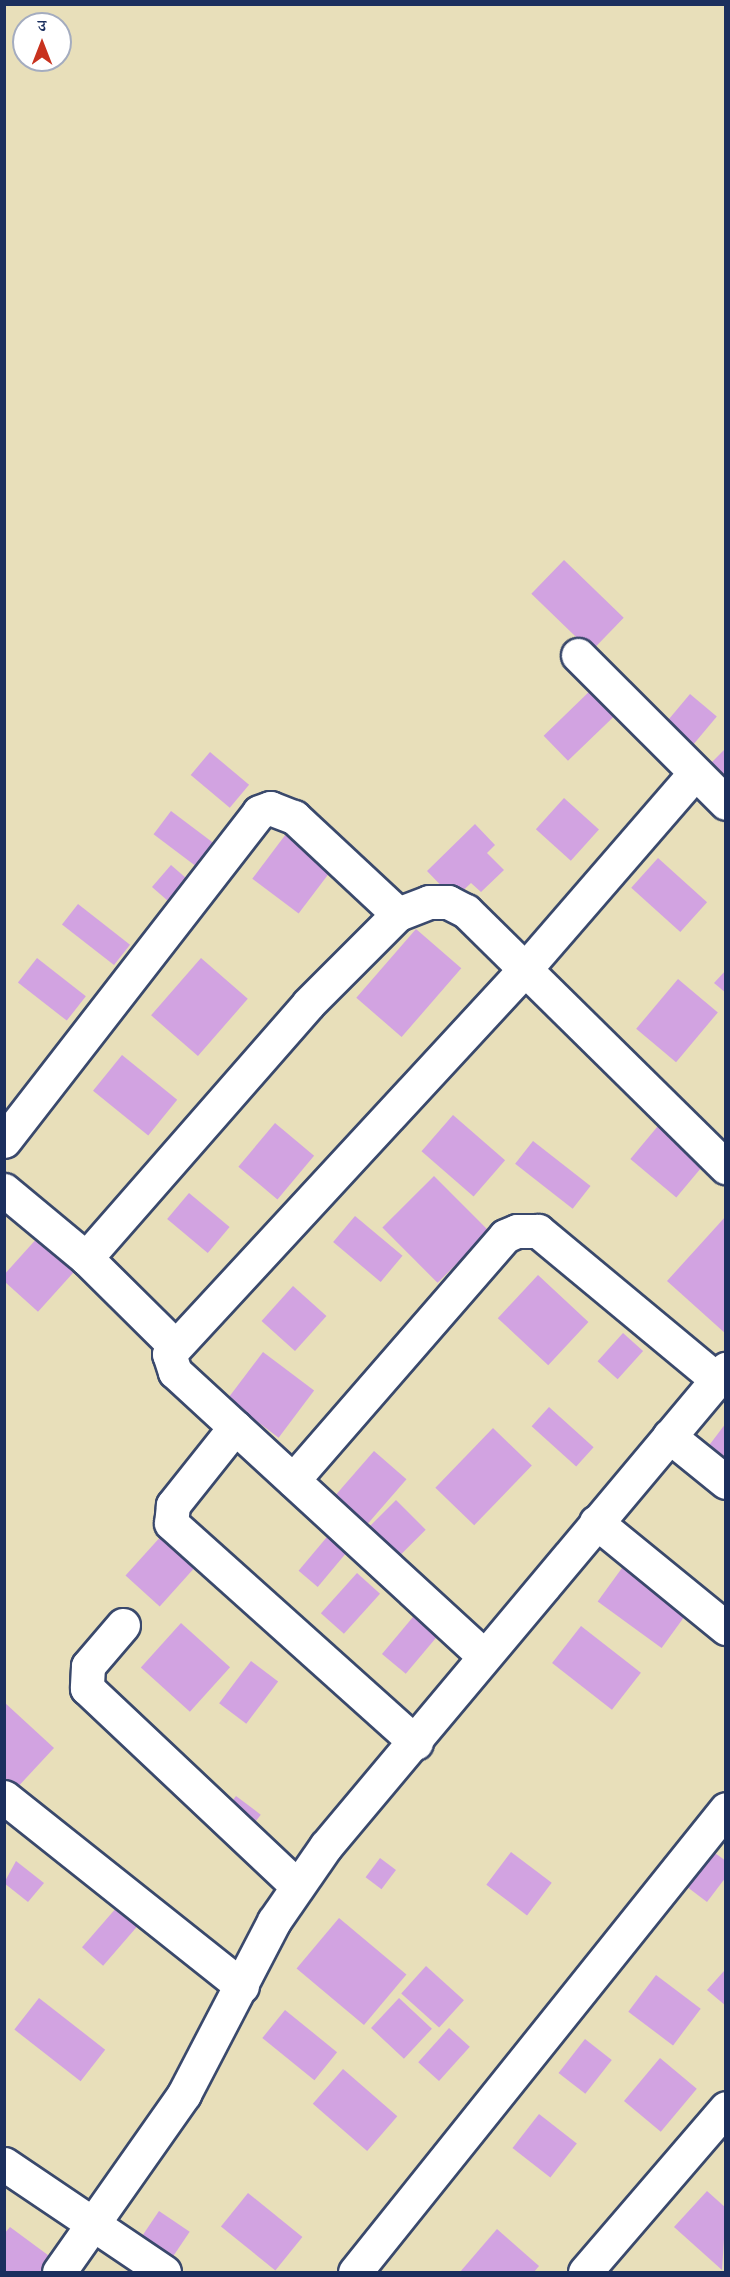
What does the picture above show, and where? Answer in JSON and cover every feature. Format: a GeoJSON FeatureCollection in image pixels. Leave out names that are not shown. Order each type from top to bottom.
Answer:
{"type":"FeatureCollection","features":[{"type":"Feature","properties":{"kind":"street"},"geometry":{"type":"LineString","coordinates":[[578,656],[726,802]]}},
{"type":"Feature","properties":{"kind":"street"},"geometry":{"type":"LineString","coordinates":[[484,1656],[175,1372],[169,1354],[174,1344],[526,968],[695,773]]}},
{"type":"Feature","properties":{"kind":"street"},"geometry":{"type":"LineString","coordinates":[[4,1140],[259,812],[270,808],[294,817],[398,914]]}},
{"type":"Feature","properties":{"kind":"street"},"geometry":{"type":"LineString","coordinates":[[86,1258],[308,1004],[398,914],[429,902],[448,902],[466,911],[726,1167]]}},
{"type":"Feature","properties":{"kind":"street"},"geometry":{"type":"LineString","coordinates":[[4,1190],[86,1258],[174,1344]]}},
{"type":"Feature","properties":{"kind":"street"},"geometry":{"type":"LineString","coordinates":[[59,2272],[184,2094],[297,1886],[416,1743],[484,1656],[721,1374],[538,1232],[517,1231],[505,1236],[293,1480]]}},
{"type":"Feature","properties":{"kind":"street"},"geometry":{"type":"LineString","coordinates":[[235,1427],[173,1505],[171,1523],[416,1743]]}},
{"type":"Feature","properties":{"kind":"street"},"geometry":{"type":"LineString","coordinates":[[669,1436],[726,1482]]}},
{"type":"Feature","properties":{"kind":"street"},"geometry":{"type":"LineString","coordinates":[[596,1522],[726,1628]]}},
{"type":"Feature","properties":{"kind":"street"},"geometry":{"type":"LineString","coordinates":[[123,1625],[88,1666],[87,1689],[297,1886]]}},
{"type":"Feature","properties":{"kind":"street"},"geometry":{"type":"LineString","coordinates":[[4,1797],[242,1986]]}},
{"type":"Feature","properties":{"kind":"street"},"geometry":{"type":"LineString","coordinates":[[355,2272],[726,1809]]}},
{"type":"Feature","properties":{"kind":"street"},"geometry":{"type":"LineString","coordinates":[[585,2272],[726,2108]]}},
{"type":"Feature","properties":{"kind":"street"},"geometry":{"type":"LineString","coordinates":[[4,2164],[164,2272]]}},
{"type":"Feature","properties":{"kind":"building"},"geometry":{"type":"Polygon","coordinates":[[[564,560],[624,618],[591,651],[531,594],[564,560]]]}},
{"type":"Feature","properties":{"kind":"building"},"geometry":{"type":"Polygon","coordinates":[[[594,687],[618,712],[568,761],[544,736],[594,687]]]}},
{"type":"Feature","properties":{"kind":"building"},"geometry":{"type":"Polygon","coordinates":[[[690,694],[717,716],[687,752],[660,729],[690,694]]]}},
{"type":"Feature","properties":{"kind":"building"},"geometry":{"type":"Polygon","coordinates":[[[726,748],[726,792],[703,771],[726,748]]]}},
{"type":"Feature","properties":{"kind":"building"},"geometry":{"type":"Polygon","coordinates":[[[210,752],[249,785],[230,808],[191,775],[210,752]]]}},
{"type":"Feature","properties":{"kind":"building"},"geometry":{"type":"Polygon","coordinates":[[[564,798],[599,829],[571,861],[536,829],[564,798]]]}},
{"type":"Feature","properties":{"kind":"building"},"geometry":{"type":"Polygon","coordinates":[[[171,811],[214,843],[197,867],[154,834],[171,811]]]}},
{"type":"Feature","properties":{"kind":"building"},"geometry":{"type":"Polygon","coordinates":[[[475,824],[495,845],[487,853],[504,870],[481,892],[471,883],[454,899],[427,871],[475,824]]]}},
{"type":"Feature","properties":{"kind":"building"},"geometry":{"type":"Polygon","coordinates":[[[289,830],[335,865],[299,914],[252,879],[289,830]]]}},
{"type":"Feature","properties":{"kind":"building"},"geometry":{"type":"Polygon","coordinates":[[[658,858],[707,902],[680,932],[631,888],[658,858]]]}},
{"type":"Feature","properties":{"kind":"building"},"geometry":{"type":"Polygon","coordinates":[[[171,865],[195,886],[176,908],[152,887],[171,865]]]}},
{"type":"Feature","properties":{"kind":"building"},"geometry":{"type":"Polygon","coordinates":[[[78,904],[130,945],[114,965],[62,924],[78,904]]]}},
{"type":"Feature","properties":{"kind":"building"},"geometry":{"type":"Polygon","coordinates":[[[416,929],[461,968],[402,1037],[356,998],[416,929]]]}},
{"type":"Feature","properties":{"kind":"building"},"geometry":{"type":"Polygon","coordinates":[[[37,958],[86,996],[67,1021],[18,982],[37,958]]]}},
{"type":"Feature","properties":{"kind":"building"},"geometry":{"type":"Polygon","coordinates":[[[201,958],[248,999],[198,1056],[151,1015],[201,958]]]}},
{"type":"Feature","properties":{"kind":"building"},"geometry":{"type":"Polygon","coordinates":[[[726,970],[726,993],[714,983],[726,970]]]}},
{"type":"Feature","properties":{"kind":"building"},"geometry":{"type":"Polygon","coordinates":[[[678,979],[718,1012],[676,1062],[636,1029],[678,979]]]}},
{"type":"Feature","properties":{"kind":"building"},"geometry":{"type":"Polygon","coordinates":[[[122,1055],[177,1100],[148,1135],[93,1091],[122,1055]]]}},
{"type":"Feature","properties":{"kind":"building"},"geometry":{"type":"Polygon","coordinates":[[[453,1115],[505,1160],[474,1196],[422,1151],[453,1115]]]}},
{"type":"Feature","properties":{"kind":"building"},"geometry":{"type":"Polygon","coordinates":[[[275,1123],[314,1156],[277,1199],[238,1167],[275,1123]]]}},
{"type":"Feature","properties":{"kind":"building"},"geometry":{"type":"Polygon","coordinates":[[[658,1126],[704,1165],[676,1198],[630,1159],[658,1126]]]}},
{"type":"Feature","properties":{"kind":"building"},"geometry":{"type":"Polygon","coordinates":[[[533,1141],[591,1186],[573,1209],[515,1164],[533,1141]]]}},
{"type":"Feature","properties":{"kind":"building"},"geometry":{"type":"Polygon","coordinates":[[[434,1176],[489,1231],[438,1283],[382,1228],[434,1176]]]}},
{"type":"Feature","properties":{"kind":"building"},"geometry":{"type":"Polygon","coordinates":[[[189,1193],[230,1227],[208,1253],[167,1219],[189,1193]]]}},
{"type":"Feature","properties":{"kind":"building"},"geometry":{"type":"Polygon","coordinates":[[[355,1216],[402,1256],[381,1282],[333,1242],[355,1216]]]}},
{"type":"Feature","properties":{"kind":"building"},"geometry":{"type":"Polygon","coordinates":[[[726,1216],[726,1334],[667,1281],[726,1216]]]}},
{"type":"Feature","properties":{"kind":"building"},"geometry":{"type":"Polygon","coordinates":[[[39,1236],[76,1269],[38,1312],[4,1281],[4,1275],[39,1236]]]}},
{"type":"Feature","properties":{"kind":"building"},"geometry":{"type":"Polygon","coordinates":[[[538,1275],[588,1322],[548,1365],[498,1318],[538,1275]]]}},
{"type":"Feature","properties":{"kind":"building"},"geometry":{"type":"Polygon","coordinates":[[[293,1286],[326,1316],[295,1351],[262,1321],[293,1286]]]}},
{"type":"Feature","properties":{"kind":"building"},"geometry":{"type":"Polygon","coordinates":[[[623,1333],[643,1351],[618,1379],[598,1361],[623,1333]]]}},
{"type":"Feature","properties":{"kind":"building"},"geometry":{"type":"Polygon","coordinates":[[[263,1352],[314,1391],[279,1438],[227,1399],[263,1352]]]}},
{"type":"Feature","properties":{"kind":"building"},"geometry":{"type":"Polygon","coordinates":[[[549,1407],[594,1447],[576,1466],[532,1426],[549,1407]]]}},
{"type":"Feature","properties":{"kind":"building"},"geometry":{"type":"Polygon","coordinates":[[[726,1423],[726,1480],[698,1460],[726,1423]]]}},
{"type":"Feature","properties":{"kind":"building"},"geometry":{"type":"Polygon","coordinates":[[[493,1428],[532,1466],[474,1525],[435,1488],[493,1428]]]}},
{"type":"Feature","properties":{"kind":"building"},"geometry":{"type":"Polygon","coordinates":[[[374,1451],[406,1479],[362,1531],[329,1502],[374,1451]]]}},
{"type":"Feature","properties":{"kind":"building"},"geometry":{"type":"Polygon","coordinates":[[[396,1500],[426,1530],[395,1561],[365,1531],[396,1500]]]}},
{"type":"Feature","properties":{"kind":"building"},"geometry":{"type":"Polygon","coordinates":[[[332,1531],[351,1547],[318,1587],[299,1571],[332,1531]]]}},
{"type":"Feature","properties":{"kind":"building"},"geometry":{"type":"Polygon","coordinates":[[[163,1534],[197,1565],[160,1606],[126,1576],[163,1534]]]}},
{"type":"Feature","properties":{"kind":"building"},"geometry":{"type":"Polygon","coordinates":[[[630,1557],[694,1603],[662,1648],[598,1601],[630,1557]]]}},
{"type":"Feature","properties":{"kind":"building"},"geometry":{"type":"Polygon","coordinates":[[[357,1573],[380,1594],[344,1634],[321,1613],[357,1573]]]}},
{"type":"Feature","properties":{"kind":"building"},"geometry":{"type":"Polygon","coordinates":[[[418,1611],[442,1631],[406,1674],[382,1654],[418,1611]]]}},
{"type":"Feature","properties":{"kind":"building"},"geometry":{"type":"Polygon","coordinates":[[[181,1623],[230,1667],[190,1712],[141,1668],[181,1623]]]}},
{"type":"Feature","properties":{"kind":"building"},"geometry":{"type":"Polygon","coordinates":[[[581,1626],[641,1673],[612,1710],[552,1663],[581,1626]]]}},
{"type":"Feature","properties":{"kind":"building"},"geometry":{"type":"Polygon","coordinates":[[[251,1661],[278,1681],[246,1724],[219,1703],[251,1661]]]}},
{"type":"Feature","properties":{"kind":"building"},"geometry":{"type":"Polygon","coordinates":[[[4,1702],[54,1748],[14,1791],[4,1781],[4,1702]]]}},
{"type":"Feature","properties":{"kind":"building"},"geometry":{"type":"Polygon","coordinates":[[[236,1796],[261,1815],[250,1829],[225,1810],[236,1796]]]}},
{"type":"Feature","properties":{"kind":"building"},"geometry":{"type":"Polygon","coordinates":[[[701,1843],[726,1861],[726,1877],[707,1902],[674,1877],[701,1843]]]}},
{"type":"Feature","properties":{"kind":"building"},"geometry":{"type":"Polygon","coordinates":[[[511,1852],[552,1883],[527,1915],[486,1885],[511,1852]]]}},
{"type":"Feature","properties":{"kind":"building"},"geometry":{"type":"Polygon","coordinates":[[[380,1858],[396,1870],[382,1889],[366,1877],[380,1858]]]}},
{"type":"Feature","properties":{"kind":"building"},"geometry":{"type":"Polygon","coordinates":[[[16,1861],[44,1883],[28,1902],[4,1883],[16,1861]]]}},
{"type":"Feature","properties":{"kind":"building"},"geometry":{"type":"Polygon","coordinates":[[[124,1899],[145,1917],[103,1966],[82,1947],[124,1899]]]}},
{"type":"Feature","properties":{"kind":"building"},"geometry":{"type":"Polygon","coordinates":[[[339,1918],[406,1975],[364,2025],[297,1969],[339,1918]]]}},
{"type":"Feature","properties":{"kind":"building"},"geometry":{"type":"Polygon","coordinates":[[[426,1966],[464,2000],[439,2028],[401,1993],[426,1966]]]}},
{"type":"Feature","properties":{"kind":"building"},"geometry":{"type":"Polygon","coordinates":[[[724,1971],[726,1972],[726,2006],[707,1990],[724,1971]]]}},
{"type":"Feature","properties":{"kind":"building"},"geometry":{"type":"Polygon","coordinates":[[[656,1975],[701,2009],[673,2045],[628,2012],[656,1975]]]}},
{"type":"Feature","properties":{"kind":"building"},"geometry":{"type":"Polygon","coordinates":[[[39,1998],[105,2050],[81,2081],[14,2030],[39,1998]]]}},
{"type":"Feature","properties":{"kind":"building"},"geometry":{"type":"Polygon","coordinates":[[[399,1998],[432,2029],[404,2059],[371,2028],[399,1998]]]}},
{"type":"Feature","properties":{"kind":"building"},"geometry":{"type":"Polygon","coordinates":[[[285,2010],[337,2052],[314,2080],[262,2038],[285,2010]]]}},
{"type":"Feature","properties":{"kind":"building"},"geometry":{"type":"Polygon","coordinates":[[[449,2028],[470,2047],[439,2081],[418,2062],[449,2028]]]}},
{"type":"Feature","properties":{"kind":"building"},"geometry":{"type":"Polygon","coordinates":[[[585,2039],[612,2060],[585,2094],[559,2073],[585,2039]]]}},
{"type":"Feature","properties":{"kind":"building"},"geometry":{"type":"Polygon","coordinates":[[[660,2058],[697,2089],[661,2132],[624,2101],[660,2058]]]}},
{"type":"Feature","properties":{"kind":"building"},"geometry":{"type":"Polygon","coordinates":[[[343,2069],[397,2116],[367,2151],[313,2104],[343,2069]]]}},
{"type":"Feature","properties":{"kind":"building"},"geometry":{"type":"Polygon","coordinates":[[[539,2114],[577,2144],[550,2177],[513,2148],[539,2114]]]}},
{"type":"Feature","properties":{"kind":"building"},"geometry":{"type":"Polygon","coordinates":[[[707,2191],[726,2208],[722,2270],[674,2227],[707,2191]]]}},
{"type":"Feature","properties":{"kind":"building"},"geometry":{"type":"Polygon","coordinates":[[[248,2193],[302,2237],[275,2270],[221,2226],[248,2193]]]}},
{"type":"Feature","properties":{"kind":"building"},"geometry":{"type":"Polygon","coordinates":[[[159,2211],[190,2232],[165,2268],[134,2247],[159,2211]]]}},
{"type":"Feature","properties":{"kind":"building"},"geometry":{"type":"Polygon","coordinates":[[[10,2227],[56,2261],[48,2272],[4,2272],[4,2234],[10,2227]]]}},
{"type":"Feature","properties":{"kind":"building"},"geometry":{"type":"Polygon","coordinates":[[[497,2229],[539,2266],[534,2272],[460,2272],[497,2229]]]}}]}
